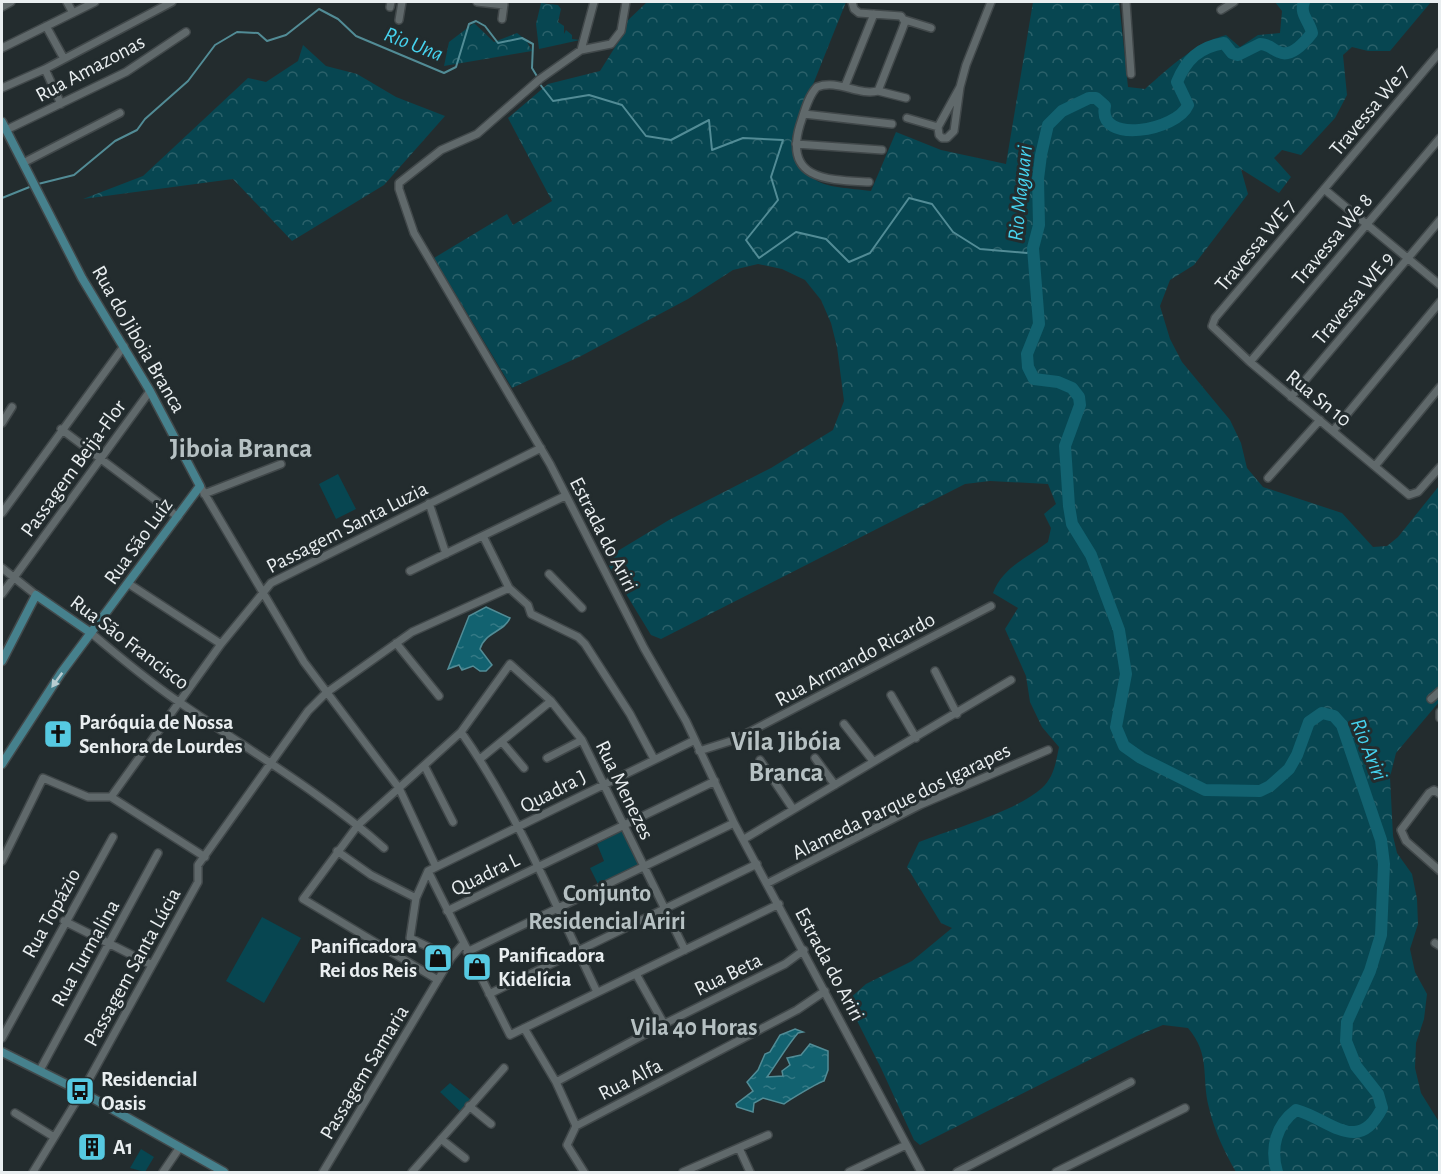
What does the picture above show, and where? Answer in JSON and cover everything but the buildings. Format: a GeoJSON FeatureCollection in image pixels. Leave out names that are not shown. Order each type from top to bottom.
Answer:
{"type":"FeatureCollection","features":[{"type":"Feature","properties":{"kind":"main road","name":"Rua do Jiboia Branca"},"geometry":{"type":"LineString","coordinates":[[4,126],[82,278],[150,391],[202,490]]}},
{"type":"Feature","properties":{"kind":"main road","name":"Rua São Luíz"},"geometry":{"type":"LineString","coordinates":[[2,760],[91,633],[178,517],[202,490]]}},
{"type":"Feature","properties":{"kind":"main road","name":"Rua São Francisco"},"geometry":{"type":"LineString","coordinates":[[36,595],[91,633]]}},
{"type":"Feature","properties":{"kind":"main road"},"geometry":{"type":"LineString","coordinates":[[2,661],[36,595]]}},
{"type":"Feature","properties":{"kind":"main road"},"geometry":{"type":"LineString","coordinates":[[2,1052],[82,1092],[224,1173]]}},
{"type":"Feature","properties":{"kind":"street"},"geometry":{"type":"LineString","coordinates":[[2,7],[11,2]]}},
{"type":"Feature","properties":{"kind":"street"},"geometry":{"type":"LineString","coordinates":[[67,2],[73,13]]}},
{"type":"Feature","properties":{"kind":"street"},"geometry":{"type":"LineString","coordinates":[[2,48],[95,2]]}},
{"type":"Feature","properties":{"kind":"street"},"geometry":{"type":"LineString","coordinates":[[2,88],[45,69],[63,57],[172,2]]}},
{"type":"Feature","properties":{"kind":"street"},"geometry":{"type":"LineString","coordinates":[[399,20],[402,2]]}},
{"type":"Feature","properties":{"kind":"street"},"geometry":{"type":"LineString","coordinates":[[477,2],[504,3],[502,19]]}},
{"type":"Feature","properties":{"kind":"street"},"geometry":{"type":"LineString","coordinates":[[581,50],[594,2]]}},
{"type":"Feature","properties":{"kind":"street","name":"Estrada do Ariri"},"geometry":{"type":"LineString","coordinates":[[626,2],[621,30],[615,41],[608,45],[581,50],[537,82],[477,134],[441,150],[408,173],[398,186],[414,233],[541,448],[695,740],[734,823],[804,950],[921,1173]]}},
{"type":"Feature","properties":{"kind":"street"},"geometry":{"type":"LineString","coordinates":[[852,2],[856,12],[898,15],[905,20],[931,28]]}},
{"type":"Feature","properties":{"kind":"street"},"geometry":{"type":"LineString","coordinates":[[960,87],[951,135],[942,138],[938,127],[960,87],[991,2]]}},
{"type":"Feature","properties":{"kind":"street"},"geometry":{"type":"LineString","coordinates":[[1126,2],[1131,74]]}},
{"type":"Feature","properties":{"kind":"street"},"geometry":{"type":"LineString","coordinates":[[1221,10],[1234,2]]}},
{"type":"Feature","properties":{"kind":"street"},"geometry":{"type":"LineString","coordinates":[[845,86],[874,14]]}},
{"type":"Feature","properties":{"kind":"street"},"geometry":{"type":"LineString","coordinates":[[878,91],[905,20]]}},
{"type":"Feature","properties":{"kind":"street"},"geometry":{"type":"LineString","coordinates":[[46,26],[63,57]]}},
{"type":"Feature","properties":{"kind":"street","name":"Rua Amazonas"},"geometry":{"type":"LineString","coordinates":[[4,126],[61,104],[126,72],[186,32]]}},
{"type":"Feature","properties":{"kind":"street","name":"Travessa We 7"},"geometry":{"type":"LineString","coordinates":[[1324,189],[1440,52]]}},
{"type":"Feature","properties":{"kind":"street"},"geometry":{"type":"LineString","coordinates":[[45,69],[61,104]]}},
{"type":"Feature","properties":{"kind":"street"},"geometry":{"type":"LineString","coordinates":[[869,183],[814,176],[803,166],[796,144],[804,114],[817,87],[845,86],[906,98]]}},
{"type":"Feature","properties":{"kind":"street"},"geometry":{"type":"LineString","coordinates":[[23,163],[120,113]]}},
{"type":"Feature","properties":{"kind":"street"},"geometry":{"type":"LineString","coordinates":[[804,114],[892,124]]}},
{"type":"Feature","properties":{"kind":"street"},"geometry":{"type":"LineString","coordinates":[[908,118],[938,127]]}},
{"type":"Feature","properties":{"kind":"street","name":"Travessa We 8"},"geometry":{"type":"LineString","coordinates":[[1250,362],[1440,138]]}},
{"type":"Feature","properties":{"kind":"street"},"geometry":{"type":"LineString","coordinates":[[796,144],[882,150]]}},
{"type":"Feature","properties":{"kind":"street"},"geometry":{"type":"LineString","coordinates":[[1324,189],[1440,285]]}},
{"type":"Feature","properties":{"kind":"street","name":"Travessa WE 7"},"geometry":{"type":"LineString","coordinates":[[1212,324],[1324,189]]}},
{"type":"Feature","properties":{"kind":"street","name":"Travessa WE 9"},"geometry":{"type":"LineString","coordinates":[[1291,397],[1440,220]]}},
{"type":"Feature","properties":{"kind":"street"},"geometry":{"type":"LineString","coordinates":[[1333,431],[1440,302]]}},
{"type":"Feature","properties":{"kind":"street","name":"Rua Sn 10"},"geometry":{"type":"LineString","coordinates":[[1212,324],[1213,328],[1250,362],[1409,495],[1419,492],[1440,466]]}},
{"type":"Feature","properties":{"kind":"street"},"geometry":{"type":"LineString","coordinates":[[2,513],[61,429],[124,346]]}},
{"type":"Feature","properties":{"kind":"street"},"geometry":{"type":"LineString","coordinates":[[1375,466],[1440,387]]}},
{"type":"Feature","properties":{"kind":"street","name":"Passagem Beija-Flor"},"geometry":{"type":"LineString","coordinates":[[2,594],[150,391]]}},
{"type":"Feature","properties":{"kind":"street"},"geometry":{"type":"LineString","coordinates":[[2,423],[12,407]]}},
{"type":"Feature","properties":{"kind":"street"},"geometry":{"type":"LineString","coordinates":[[1268,478],[1320,420]]}},
{"type":"Feature","properties":{"kind":"street"},"geometry":{"type":"LineString","coordinates":[[61,429],[178,517]]}},
{"type":"Feature","properties":{"kind":"street","name":"Passagem Santa Luzia"},"geometry":{"type":"LineString","coordinates":[[111,798],[221,644],[262,593],[284,575],[541,448]]}},
{"type":"Feature","properties":{"kind":"street"},"geometry":{"type":"LineString","coordinates":[[202,490],[280,464]]}},
{"type":"Feature","properties":{"kind":"street","name":"Rua do Jiboia Branca"},"geometry":{"type":"LineString","coordinates":[[202,490],[262,593],[326,693],[399,788],[436,867]]}},
{"type":"Feature","properties":{"kind":"street"},"geometry":{"type":"LineString","coordinates":[[410,571],[566,496]]}},
{"type":"Feature","properties":{"kind":"street"},"geometry":{"type":"LineString","coordinates":[[429,503],[446,554]]}},
{"type":"Feature","properties":{"kind":"street"},"geometry":{"type":"LineString","coordinates":[[483,536],[509,588],[528,605],[535,616],[568,632],[585,644],[625,705],[654,759]]}},
{"type":"Feature","properties":{"kind":"street","name":"Rua São Francisco"},"geometry":{"type":"LineString","coordinates":[[2,568],[36,595]]}},
{"type":"Feature","properties":{"kind":"street"},"geometry":{"type":"LineString","coordinates":[[549,574],[582,608]]}},
{"type":"Feature","properties":{"kind":"street"},"geometry":{"type":"LineString","coordinates":[[129,584],[221,644]]}},
{"type":"Feature","properties":{"kind":"street","name":"Passagem Santa Lúcia"},"geometry":{"type":"LineString","coordinates":[[33,1173],[82,1092],[198,882],[196,867],[269,762],[308,711],[326,693],[428,622],[453,615],[509,588]]}},
{"type":"Feature","properties":{"kind":"street","name":"Rua Armando Ricardo"},"geometry":{"type":"LineString","coordinates":[[699,751],[734,740],[991,606]]}},
{"type":"Feature","properties":{"kind":"street","name":"Rua São Francisco"},"geometry":{"type":"LineString","coordinates":[[91,633],[179,702],[358,825],[384,848]]}},
{"type":"Feature","properties":{"kind":"street"},"geometry":{"type":"LineString","coordinates":[[396,643],[438,696]]}},
{"type":"Feature","properties":{"kind":"street","name":"Rua Menezes"},"geometry":{"type":"LineString","coordinates":[[461,732],[510,664],[551,701],[582,740],[685,950]]}},
{"type":"Feature","properties":{"kind":"street"},"geometry":{"type":"LineString","coordinates":[[935,671],[957,714]]}},
{"type":"Feature","properties":{"kind":"street"},"geometry":{"type":"LineString","coordinates":[[744,839],[1011,680]]}},
{"type":"Feature","properties":{"kind":"street"},"geometry":{"type":"LineString","coordinates":[[1431,699],[1440,691]]}},
{"type":"Feature","properties":{"kind":"street"},"geometry":{"type":"LineString","coordinates":[[891,694],[916,738]]}},
{"type":"Feature","properties":{"kind":"street"},"geometry":{"type":"LineString","coordinates":[[480,759],[551,701]]}},
{"type":"Feature","properties":{"kind":"street"},"geometry":{"type":"LineString","coordinates":[[1440,712],[1440,718]]}},
{"type":"Feature","properties":{"kind":"street"},"geometry":{"type":"LineString","coordinates":[[844,724],[873,761]]}},
{"type":"Feature","properties":{"kind":"street"},"geometry":{"type":"LineString","coordinates":[[438,980],[303,898],[358,825],[425,767],[461,732],[480,759],[597,992]]}},
{"type":"Feature","properties":{"kind":"street"},"geometry":{"type":"LineString","coordinates":[[547,758],[582,740]]}},
{"type":"Feature","properties":{"kind":"street","name":"Quadra J"},"geometry":{"type":"LineString","coordinates":[[516,828],[695,740]]}},
{"type":"Feature","properties":{"kind":"street"},"geometry":{"type":"LineString","coordinates":[[502,742],[524,768]]}},
{"type":"Feature","properties":{"kind":"street","name":"Alameda Parque dos Igarapes"},"geometry":{"type":"LineString","coordinates":[[768,883],[920,805],[1048,750]]}},
{"type":"Feature","properties":{"kind":"street"},"geometry":{"type":"LineString","coordinates":[[815,758],[835,785]]}},
{"type":"Feature","properties":{"kind":"street"},"geometry":{"type":"LineString","coordinates":[[760,760],[793,809]]}},
{"type":"Feature","properties":{"kind":"street"},"geometry":{"type":"LineString","coordinates":[[425,767],[453,822]]}},
{"type":"Feature","properties":{"kind":"street"},"geometry":{"type":"LineString","coordinates":[[2,861],[43,778],[88,797],[111,798],[205,857]]}},
{"type":"Feature","properties":{"kind":"street"},"geometry":{"type":"LineString","coordinates":[[536,867],[715,781]]}},
{"type":"Feature","properties":{"kind":"street"},"geometry":{"type":"LineString","coordinates":[[1440,794],[1434,790],[1429,793],[1401,832],[1406,841],[1440,871]]}},
{"type":"Feature","properties":{"kind":"street"},"geometry":{"type":"LineString","coordinates":[[467,952],[645,868],[734,823]]}},
{"type":"Feature","properties":{"kind":"street","name":"Quadra L"},"geometry":{"type":"LineString","coordinates":[[436,867],[516,828]]}},
{"type":"Feature","properties":{"kind":"street","name":"Rua Topázio"},"geometry":{"type":"LineString","coordinates":[[2,1038],[112,837]]}},
{"type":"Feature","properties":{"kind":"street"},"geometry":{"type":"LineString","coordinates":[[337,851],[394,889],[416,898]]}},
{"type":"Feature","properties":{"kind":"street","name":"Rua Turmalina"},"geometry":{"type":"LineString","coordinates":[[40,1070],[158,853]]}},
{"type":"Feature","properties":{"kind":"street"},"geometry":{"type":"LineString","coordinates":[[489,994],[757,864]]}},
{"type":"Feature","properties":{"kind":"street"},"geometry":{"type":"LineString","coordinates":[[436,867],[428,871],[416,898],[410,938],[451,958]]}},
{"type":"Feature","properties":{"kind":"street","name":"Quadra L"},"geometry":{"type":"LineString","coordinates":[[447,911],[536,867]]}},
{"type":"Feature","properties":{"kind":"street"},"geometry":{"type":"LineString","coordinates":[[428,871],[510,1035],[779,904]]}},
{"type":"Feature","properties":{"kind":"street"},"geometry":{"type":"LineString","coordinates":[[64,921],[153,965]]}},
{"type":"Feature","properties":{"kind":"street","name":"Passagem Samaria"},"geometry":{"type":"LineString","coordinates":[[323,1173],[451,958],[463,944]]}},
{"type":"Feature","properties":{"kind":"street","name":"Rua Beta"},"geometry":{"type":"LineString","coordinates":[[556,1082],[664,1024],[785,964],[804,950]]}},
{"type":"Feature","properties":{"kind":"street"},"geometry":{"type":"LineString","coordinates":[[636,974],[664,1024]]}},
{"type":"Feature","properties":{"kind":"street","name":"Rua Alfa"},"geometry":{"type":"LineString","coordinates":[[576,1126],[797,1010],[825,991]]}},
{"type":"Feature","properties":{"kind":"street"},"geometry":{"type":"LineString","coordinates":[[524,1028],[556,1082],[576,1126],[567,1145],[584,1173]]}},
{"type":"Feature","properties":{"kind":"street"},"geometry":{"type":"LineString","coordinates":[[412,1173],[504,1068]]}},
{"type":"Feature","properties":{"kind":"street"},"geometry":{"type":"LineString","coordinates":[[957,1173],[1131,1082]]}},
{"type":"Feature","properties":{"kind":"street"},"geometry":{"type":"LineString","coordinates":[[469,1106],[491,1124]]}},
{"type":"Feature","properties":{"kind":"street"},"geometry":{"type":"LineString","coordinates":[[1056,1173],[1185,1108]]}},
{"type":"Feature","properties":{"kind":"street"},"geometry":{"type":"LineString","coordinates":[[15,1113],[54,1137]]}},
{"type":"Feature","properties":{"kind":"street"},"geometry":{"type":"LineString","coordinates":[[683,1173],[768,1135]]}},
{"type":"Feature","properties":{"kind":"street"},"geometry":{"type":"LineString","coordinates":[[441,1139],[465,1158]]}},
{"type":"Feature","properties":{"kind":"street"},"geometry":{"type":"LineString","coordinates":[[849,1173],[906,1145]]}},
{"type":"Feature","properties":{"kind":"street"},"geometry":{"type":"LineString","coordinates":[[163,1173],[180,1148]]}},
{"type":"Feature","properties":{"kind":"street"},"geometry":{"type":"LineString","coordinates":[[739,1148],[746,1171]]}},
{"type":"Feature","properties":{"kind":"green space"},"geometry":{"type":"Polygon","coordinates":[[[647,2],[846,2],[792,137],[803,167],[810,176],[829,185],[871,191],[896,132],[941,150],[1006,164],[1033,2],[1119,2],[1128,87],[1145,89],[1183,57],[1214,39],[1226,35],[1240,47],[1258,35],[1280,33],[1282,11],[1275,2],[1431,2],[1390,51],[1368,51],[1352,47],[1343,55],[1347,95],[1335,118],[1301,155],[1282,150],[1274,158],[1291,177],[1279,193],[1241,169],[1248,194],[1194,265],[1170,280],[1160,306],[1170,339],[1182,362],[1230,420],[1241,443],[1247,468],[1263,487],[1342,513],[1373,547],[1387,546],[1398,537],[1439,486],[1439,702],[1396,753],[1390,777],[1393,836],[1397,853],[1412,874],[1417,899],[1418,924],[1410,949],[1415,972],[1427,994],[1424,1019],[1416,1043],[1415,1068],[1421,1093],[1439,1122],[1439,1172],[1236,1172],[1220,1141],[1211,1116],[1200,1048],[1188,1028],[1163,1025],[920,1145],[914,1140],[847,1001],[866,984],[912,961],[952,928],[941,923],[907,867],[919,842],[984,819],[1017,804],[1042,788],[1052,774],[1059,747],[1042,727],[1030,702],[1026,676],[1005,629],[1018,608],[993,593],[997,584],[1009,570],[1048,542],[1051,528],[1044,514],[1056,504],[1048,484],[990,481],[965,484],[661,639],[651,635],[609,566],[611,555],[669,520],[771,468],[833,430],[844,401],[837,347],[831,323],[821,300],[805,280],[782,269],[758,264],[733,270],[688,299],[581,356],[512,388],[434,258],[507,214],[513,225],[552,201],[508,118],[548,84],[600,71],[622,36],[625,23],[647,2]]]}},
{"type":"Feature","properties":{"kind":"green space"},"geometry":{"type":"Polygon","coordinates":[[[541,3],[558,5],[561,9],[558,22],[564,26],[564,34],[566,30],[572,35],[572,39],[580,40],[539,49],[536,24],[541,3]]]}},
{"type":"Feature","properties":{"kind":"green space"},"geometry":{"type":"Polygon","coordinates":[[[474,23],[494,42],[517,33],[526,40],[532,51],[444,66],[449,42],[474,23]]]}},
{"type":"Feature","properties":{"kind":"green space"},"geometry":{"type":"Polygon","coordinates":[[[303,45],[326,66],[357,74],[396,97],[445,116],[384,185],[292,241],[233,179],[83,199],[143,176],[248,78],[266,82],[298,61],[303,45]]]}},
{"type":"Feature","properties":{"kind":"green space"},"geometry":{"type":"Polygon","coordinates":[[[338,474],[356,509],[336,519],[319,484],[338,474]]]}},
{"type":"Feature","properties":{"kind":"green space"},"geometry":{"type":"Polygon","coordinates":[[[623,830],[643,866],[600,888],[590,868],[604,861],[597,844],[623,830]]]}},
{"type":"Feature","properties":{"kind":"green space"},"geometry":{"type":"Polygon","coordinates":[[[262,917],[301,938],[264,1003],[226,981],[262,917]]]}},
{"type":"Feature","properties":{"kind":"green space"},"geometry":{"type":"Polygon","coordinates":[[[450,1083],[471,1100],[461,1112],[440,1092],[450,1083]]]}},
{"type":"Feature","properties":{"kind":"green space"},"geometry":{"type":"Polygon","coordinates":[[[141,1149],[154,1157],[145,1172],[130,1168],[141,1149]]]}},
{"type":"Feature","properties":{"kind":"water"},"geometry":{"type":"Polygon","coordinates":[[[486,607],[510,618],[482,643],[480,649],[492,665],[486,671],[480,671],[473,666],[462,670],[459,665],[448,669],[469,616],[486,607]]]}},
{"type":"Feature","properties":{"kind":"water"},"geometry":{"type":"Polygon","coordinates":[[[795,1029],[803,1032],[798,1033],[794,1038],[767,1077],[783,1076],[782,1071],[790,1065],[787,1058],[801,1055],[810,1044],[828,1051],[828,1070],[824,1081],[784,1104],[763,1098],[754,1103],[753,1112],[737,1107],[736,1104],[753,1091],[747,1082],[758,1070],[765,1054],[770,1052],[780,1035],[795,1029]]]}},
{"type":"Feature","properties":{"kind":"waterway","name":"Rio Ariri"},"geometry":{"type":"LineString","coordinates":[[1277,1172],[1274,1154],[1276,1138],[1279,1130],[1296,1110],[1332,1126],[1353,1132],[1363,1130],[1373,1122],[1382,1108],[1378,1094],[1356,1066],[1346,1041],[1347,1022],[1370,971],[1381,935],[1384,864],[1381,840],[1342,725],[1334,716],[1322,713],[1309,722],[1297,755],[1289,769],[1270,786],[1260,791],[1205,790],[1141,758],[1124,746],[1116,727],[1126,674],[1119,630],[1091,555],[1072,524],[1069,506],[1065,446],[1080,405],[1079,397],[1072,388],[1058,382],[1034,379],[1028,367],[1027,354],[1039,324],[1033,248],[1039,225],[1038,179],[1048,125],[1062,111],[1089,98],[1096,98],[1105,106],[1106,118],[1113,126],[1125,130],[1139,130],[1169,122],[1181,114],[1188,105],[1177,82],[1194,56],[1207,48],[1224,43],[1232,53],[1238,55],[1260,44],[1279,52],[1293,51],[1302,45],[1312,33],[1304,14],[1304,2]]}},
{"type":"Feature","properties":{"kind":"waterway","name":"Rio Una"},"geometry":{"type":"LineString","coordinates":[[38,184],[74,175],[115,141],[137,130],[145,119],[188,81],[215,45],[237,32],[258,33],[267,41],[286,35],[319,9],[338,19],[356,36],[444,73],[456,67],[469,24],[476,21],[485,26],[498,43],[522,38],[533,44],[532,68],[538,78]]}},
{"type":"Feature","properties":{"kind":"waterway","name":"Rio Una"},"geometry":{"type":"LineString","coordinates":[[539,83],[553,101],[589,95],[622,105],[646,136],[671,140],[709,120],[712,150],[743,138],[783,140],[771,177],[778,200],[746,240],[759,258],[796,232],[826,239],[849,262],[870,253],[909,198],[932,204],[953,232],[980,249],[1027,253],[1033,248]]}},
{"type":"Feature","properties":{"kind":"waterway","name":"Rio Una"},"geometry":{"type":"LineString","coordinates":[[2,198],[32,186]]}},
{"type":"Feature","properties":{"kind":"place","name":"Paróquia de Nossa Senhora de Lourdes"},"geometry":{"type":"Point","coordinates":[58,734]}},
{"type":"Feature","properties":{"kind":"place","name":"Panificadora Rei dos Reis"},"geometry":{"type":"Point","coordinates":[438,958]}},
{"type":"Feature","properties":{"kind":"place","name":"Panificadora Kidelícia"},"geometry":{"type":"Point","coordinates":[477,967]}},
{"type":"Feature","properties":{"kind":"place","name":"Residencial Oasis"},"geometry":{"type":"Point","coordinates":[80,1091]}},
{"type":"Feature","properties":{"kind":"place","name":"A1"},"geometry":{"type":"Point","coordinates":[92,1147]}},
{"type":"Feature","properties":{"kind":"district","name":"Jiboia Branca"},"geometry":{"type":"Point","coordinates":[241,448]}},
{"type":"Feature","properties":{"kind":"district","name":"Vila Jibóia Branca"},"geometry":{"type":"Point","coordinates":[786,756]}},
{"type":"Feature","properties":{"kind":"district","name":"Conjunto Residencial Ariri"},"geometry":{"type":"Point","coordinates":[607,907]}},
{"type":"Feature","properties":{"kind":"district","name":"Vila 40 Horas"},"geometry":{"type":"Point","coordinates":[694,1027]}},
{"type":"Feature","properties":{"kind":"water label","name":"Rio Maguari"},"geometry":{"type":"Point","coordinates":[1019,193]}}]}
